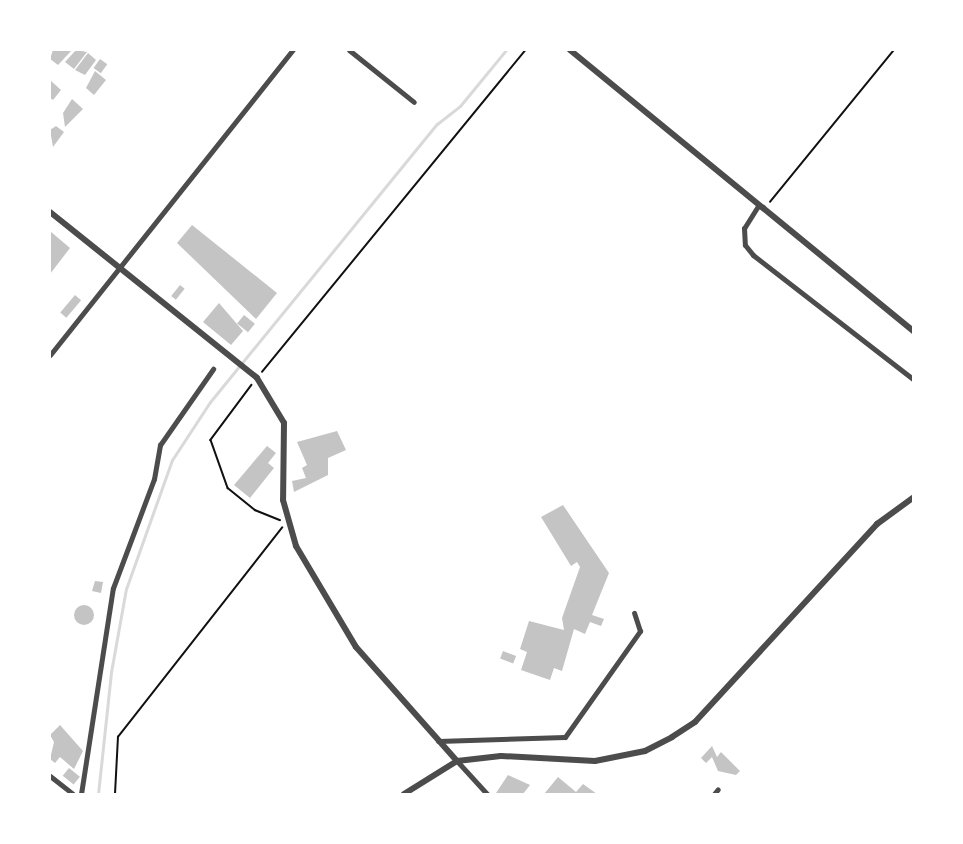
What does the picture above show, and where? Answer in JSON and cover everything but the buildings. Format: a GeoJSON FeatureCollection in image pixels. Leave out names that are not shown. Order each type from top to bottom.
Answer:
{"type":"FeatureCollection","features":[{"type":"Feature","properties":{"kind":"street"},"geometry":{"type":"LineString","coordinates":[[50,355],[293,50]]}},
{"type":"Feature","properties":{"kind":"street"},"geometry":{"type":"LineString","coordinates":[[349,50],[414,102]]}},
{"type":"Feature","properties":{"kind":"street"},"geometry":{"type":"LineString","coordinates":[[570,50],[914,332]]}},
{"type":"Feature","properties":{"kind":"street"},"geometry":{"type":"LineString","coordinates":[[765,208],[758,206],[744,228],[753,255],[914,380]]}},
{"type":"Feature","properties":{"kind":"street"},"geometry":{"type":"LineString","coordinates":[[50,212],[257,378],[284,423],[286,523],[356,647],[487,795]]}},
{"type":"Feature","properties":{"kind":"street"},"geometry":{"type":"LineString","coordinates":[[81,795],[113,588],[154,479],[160,446],[213,369]]}},
{"type":"Feature","properties":{"kind":"street"},"geometry":{"type":"LineString","coordinates":[[404,795],[457,761],[501,756],[595,761],[645,751],[672,737],[695,722],[877,524],[914,497]]}},
{"type":"Feature","properties":{"kind":"street"},"geometry":{"type":"LineString","coordinates":[[438,741],[566,737],[640,631],[634,614]]}},
{"type":"Feature","properties":{"kind":"street"},"geometry":{"type":"LineString","coordinates":[[50,776],[73,795]]}},
{"type":"Feature","properties":{"kind":"path"},"geometry":{"type":"LineString","coordinates":[[115,795],[118,737],[286,523],[255,510],[228,488],[211,440],[257,378],[526,50]]}},
{"type":"Feature","properties":{"kind":"path"},"geometry":{"type":"LineString","coordinates":[[765,208],[894,50]]}},
{"type":"Feature","properties":{"kind":"waterway"},"geometry":{"type":"LineString","coordinates":[[98,794],[111,672],[126,589],[172,460],[210,402],[437,124],[460,106],[506,50]]}}]}
